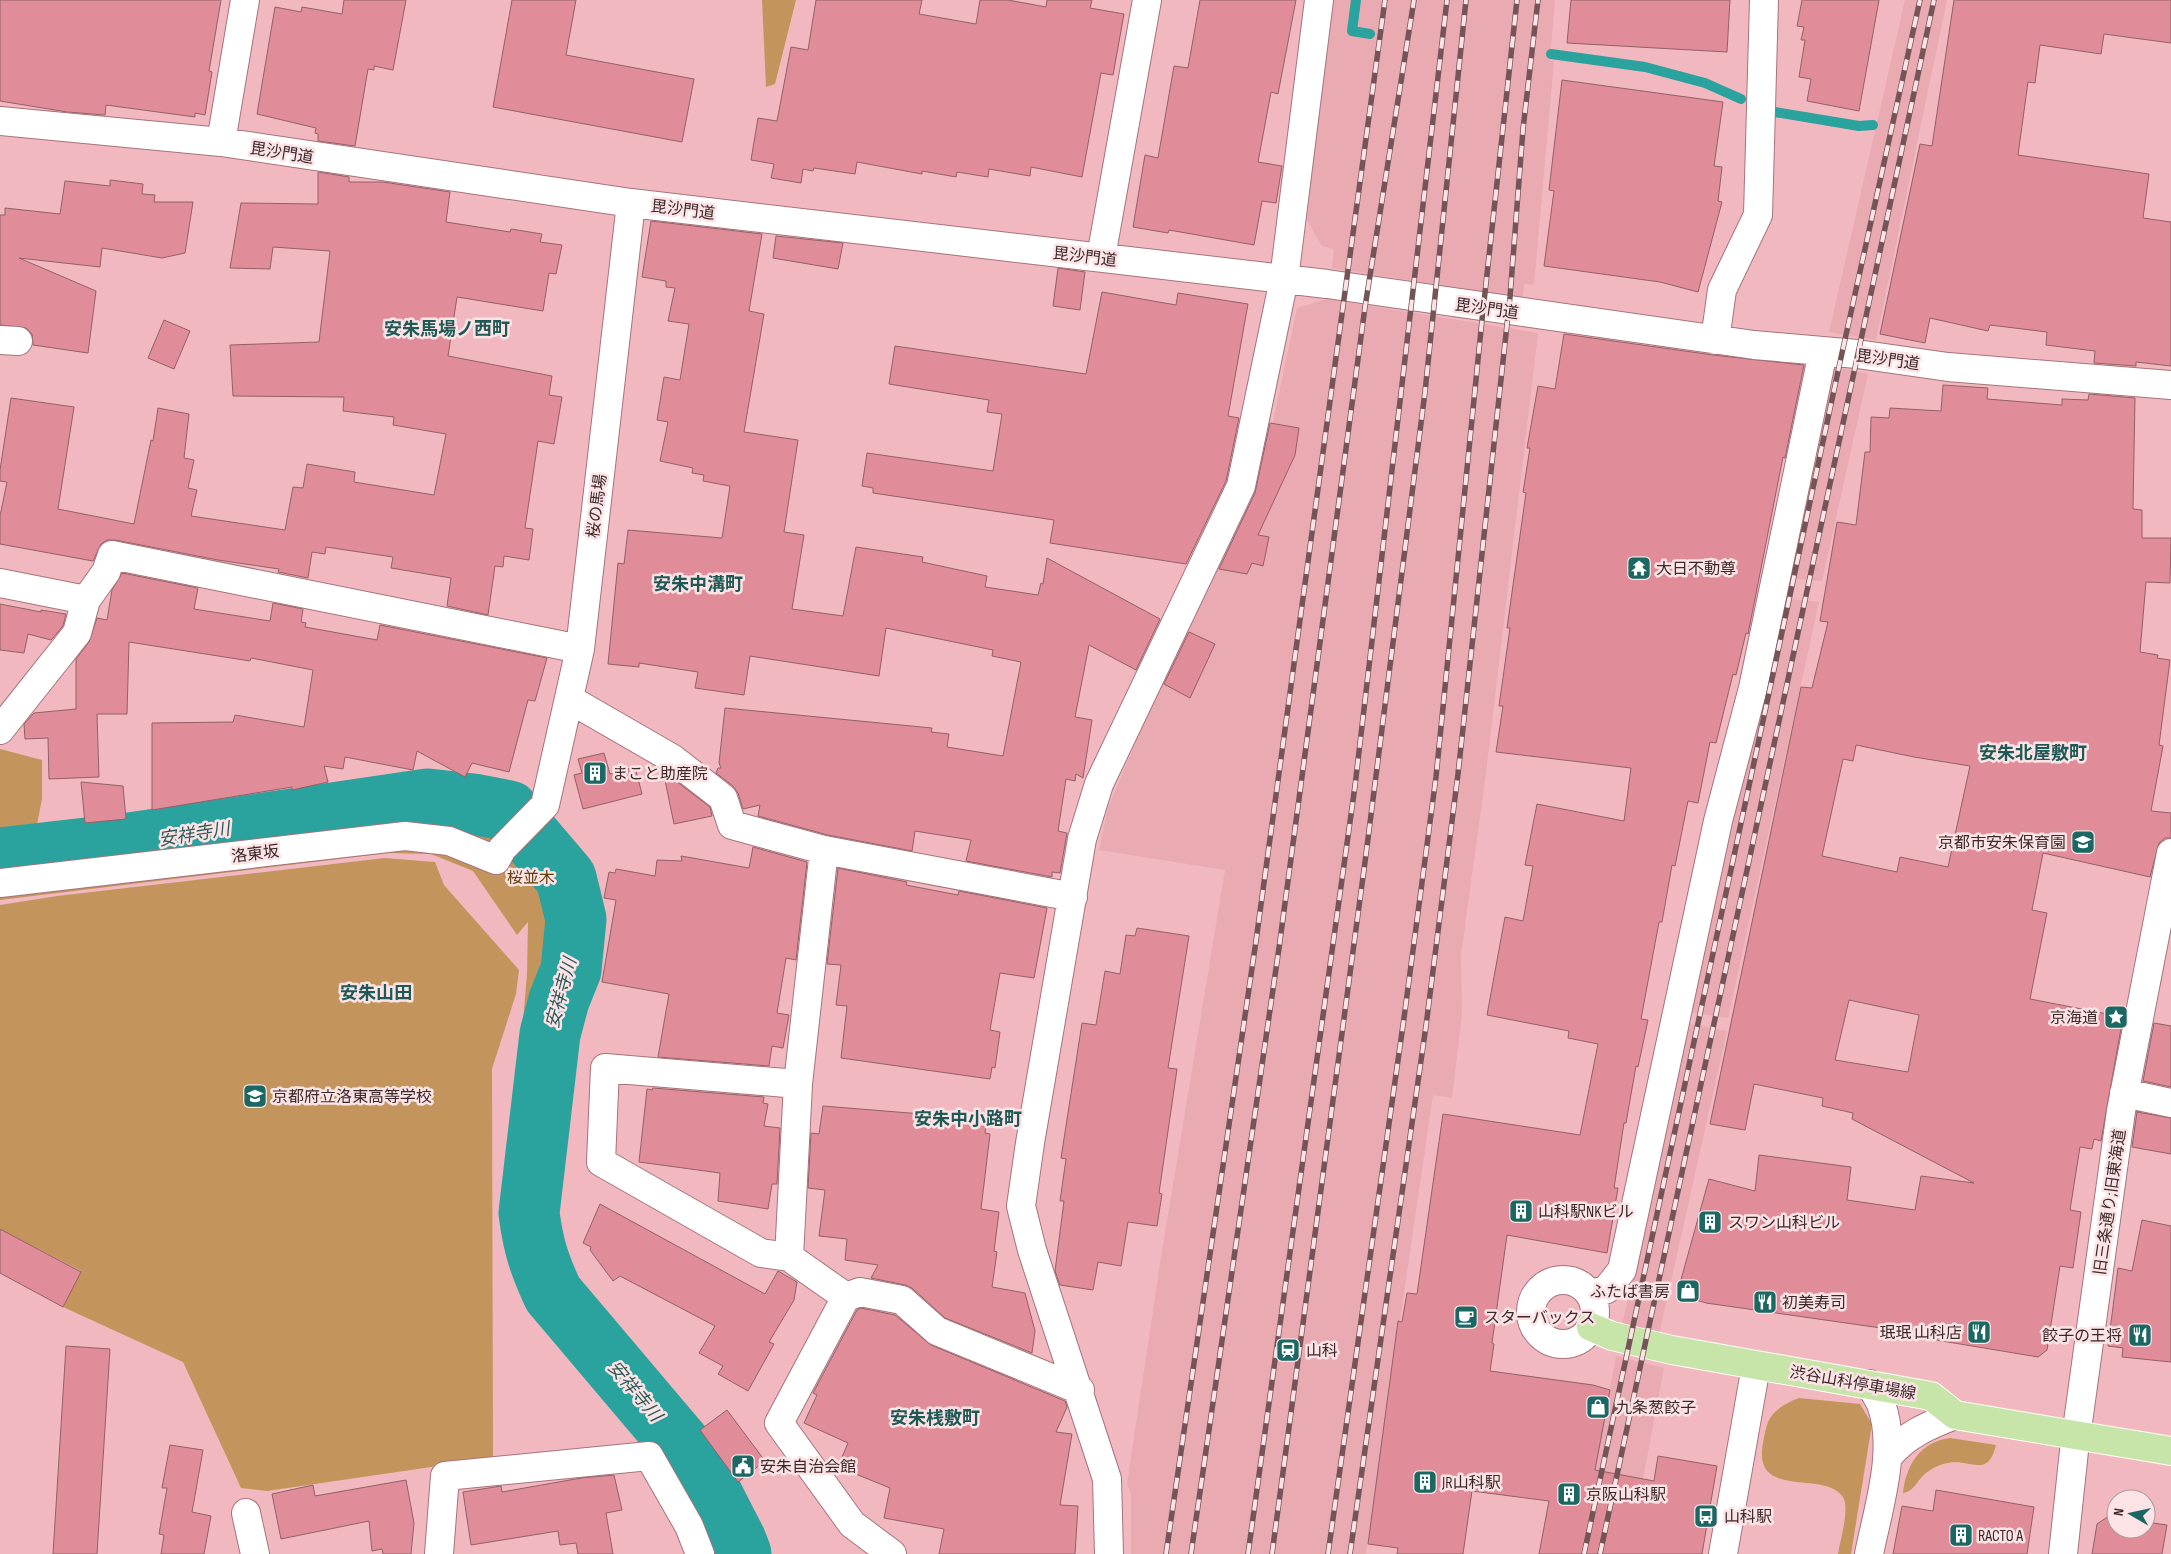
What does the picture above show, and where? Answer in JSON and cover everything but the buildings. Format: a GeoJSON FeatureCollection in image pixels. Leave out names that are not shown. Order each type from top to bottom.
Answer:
{"type":"FeatureCollection","features":[{"type":"Feature","properties":{"kind":"main road","name":"渋谷山科停車場線"},"geometry":{"type":"LineString","coordinates":[[1591,1327],[1629,1341],[1756,1366],[1931,1396],[1955,1415],[2171,1451]]}},
{"type":"Feature","properties":{"kind":"street"},"geometry":{"type":"LineString","coordinates":[[221,142],[245,0]]}},
{"type":"Feature","properties":{"kind":"street"},"geometry":{"type":"LineString","coordinates":[[1101,258],[1147,0]]}},
{"type":"Feature","properties":{"kind":"street"},"geometry":{"type":"LineString","coordinates":[[1109,1554],[1107,1479],[1080,1390],[1032,1250],[1021,1206],[1082,839],[1099,784],[1241,486],[1284,279],[1319,0]]}},
{"type":"Feature","properties":{"kind":"street"},"geometry":{"type":"LineString","coordinates":[[1715,340],[1722,290],[1758,215],[1764,0]]}},
{"type":"Feature","properties":{"kind":"street","name":"毘沙門道"},"geometry":{"type":"LineString","coordinates":[[0,121],[221,142],[631,203],[1284,279],[1715,340],[1857,354],[1948,368],[2171,386]]}},
{"type":"Feature","properties":{"kind":"street","name":"桜の馬場"},"geometry":{"type":"LineString","coordinates":[[502,849],[545,806],[580,648],[631,203]]}},
{"type":"Feature","properties":{"kind":"street"},"geometry":{"type":"LineString","coordinates":[[1590,1295],[1607,1289],[1622,1270],[1718,821],[1753,688],[1823,352]]}},
{"type":"Feature","properties":{"kind":"street"},"geometry":{"type":"LineString","coordinates":[[0,730],[77,633],[86,600],[106,572],[112,554],[580,648]]}},
{"type":"Feature","properties":{"kind":"street"},"geometry":{"type":"LineString","coordinates":[[0,582],[86,600]]}},
{"type":"Feature","properties":{"kind":"street"},"geometry":{"type":"LineString","coordinates":[[569,699],[673,759],[723,798],[732,825],[824,850],[1073,897]]}},
{"type":"Feature","properties":{"kind":"street","name":"洛東坂"},"geometry":{"type":"LineString","coordinates":[[0,883],[405,836],[449,841],[496,860],[502,849]]}},
{"type":"Feature","properties":{"kind":"street"},"geometry":{"type":"LineString","coordinates":[[789,1257],[798,1084],[824,850]]}},
{"type":"Feature","properties":{"kind":"street","name":"旧三条通り;旧東海道"},"geometry":{"type":"LineString","coordinates":[[2063,1554],[2077,1436],[2124,1094],[2171,853]]}},
{"type":"Feature","properties":{"kind":"street"},"geometry":{"type":"LineString","coordinates":[[798,1084],[605,1068],[601,1162],[761,1253],[789,1257],[846,1298]]}},
{"type":"Feature","properties":{"kind":"street"},"geometry":{"type":"LineString","coordinates":[[2124,1094],[2171,1103]]}},
{"type":"Feature","properties":{"kind":"street"},"geometry":{"type":"LineString","coordinates":[[1564,1280],[1574,1282],[1590,1295],[1594,1305],[1594,1316],[1591,1327],[1585,1335],[1576,1341],[1566,1344],[1556,1343],[1538,1333],[1531,1313],[1532,1302],[1536,1293],[1544,1286],[1553,1281],[1564,1280]]}},
{"type":"Feature","properties":{"kind":"street"},"geometry":{"type":"LineString","coordinates":[[892,1554],[852,1524],[779,1423],[846,1298],[860,1292],[902,1300],[937,1331],[1080,1390]]}},
{"type":"Feature","properties":{"kind":"street"},"geometry":{"type":"LineString","coordinates":[[1722,1554],[1756,1366]]}},
{"type":"Feature","properties":{"kind":"street"},"geometry":{"type":"LineString","coordinates":[[1869,1384],[1880,1404],[1884,1417],[1888,1457],[1869,1554]]}},
{"type":"Feature","properties":{"kind":"street"},"geometry":{"type":"LineString","coordinates":[[1888,1457],[1898,1444],[1915,1432],[1955,1415]]}},
{"type":"Feature","properties":{"kind":"street"},"geometry":{"type":"LineString","coordinates":[[439,1554],[445,1476],[649,1456],[689,1526],[700,1554]]}},
{"type":"Feature","properties":{"kind":"street"},"geometry":{"type":"LineString","coordinates":[[246,1513],[255,1554]]}},
{"type":"Feature","properties":{"kind":"shaded area"},"geometry":{"type":"Polygon","coordinates":[[[1334,0],[1555,0],[1550,61],[1554,61],[1534,285],[1524,284],[1523,298],[1332,268],[1334,249],[1322,246],[1307,220],[1320,88],[1334,0]]]}},
{"type":"Feature","properties":{"kind":"shaded area"},"geometry":{"type":"Polygon","coordinates":[[[1905,0],[1947,0],[1876,340],[1829,332],[1905,0]]]}},
{"type":"Feature","properties":{"kind":"shaded area"},"geometry":{"type":"Polygon","coordinates":[[[1327,299],[1538,333],[1486,773],[1461,955],[1462,1015],[1452,1098],[1433,1095],[1366,1554],[1131,1554],[1131,1494],[1127,1484],[1161,1257],[1225,870],[1099,850],[1108,808],[1169,663],[1261,479],[1297,308],[1327,299]]]}},
{"type":"Feature","properties":{"kind":"shaded area"},"geometry":{"type":"Polygon","coordinates":[[[1826,365],[1868,374],[1822,581],[1782,578],[1826,365]]]}},
{"type":"Feature","properties":{"kind":"shaded area"},"geometry":{"type":"Polygon","coordinates":[[[1778,598],[1819,602],[1728,1018],[1689,1012],[1778,598]]]}},
{"type":"Feature","properties":{"kind":"shaded area"},"geometry":{"type":"Polygon","coordinates":[[[1685,1023],[1727,1031],[1659,1335],[1622,1326],[1685,1023]]]}},
{"type":"Feature","properties":{"kind":"shaded area"},"geometry":{"type":"Polygon","coordinates":[[[1616,1356],[1664,1368],[1643,1479],[1630,1477],[1566,1554],[1603,1427],[1616,1356]]]}},
{"type":"Feature","properties":{"kind":"green space"},"geometry":{"type":"Polygon","coordinates":[[[762,0],[796,0],[775,84],[766,87],[762,0]]]}},
{"type":"Feature","properties":{"kind":"green space"},"geometry":{"type":"Polygon","coordinates":[[[0,749],[42,760],[42,799],[36,830],[0,833],[0,749]]]}},
{"type":"Feature","properties":{"kind":"green space","name":"桜並木"},"geometry":{"type":"Polygon","coordinates":[[[428,799],[473,804],[509,811],[585,860],[586,925],[559,1000],[550,1034],[529,1213],[509,1189],[527,974],[528,922],[517,935],[473,871],[431,854],[388,853],[0,900],[0,858],[130,843],[428,799]]]}},
{"type":"Feature","properties":{"kind":"green space","name":"京都府立洛東高等学校"},"geometry":{"type":"Polygon","coordinates":[[[385,858],[435,862],[444,885],[519,970],[516,994],[492,1069],[493,1458],[267,1491],[241,1488],[183,1362],[63,1307],[81,1271],[0,1229],[0,905],[57,896],[385,858]]]}},
{"type":"Feature","properties":{"kind":"green space"},"geometry":{"type":"Polygon","coordinates":[[[1799,1398],[1860,1404],[1872,1424],[1851,1554],[1838,1554],[1845,1517],[1843,1497],[1834,1489],[1821,1485],[1778,1478],[1768,1472],[1762,1461],[1763,1443],[1769,1420],[1782,1406],[1799,1398]]]}},
{"type":"Feature","properties":{"kind":"green space"},"geometry":{"type":"Polygon","coordinates":[[[1950,1438],[1996,1445],[1988,1462],[1982,1465],[1953,1462],[1941,1465],[1928,1472],[1913,1488],[1903,1493],[1907,1473],[1916,1456],[1930,1444],[1950,1438]]]}},
{"type":"Feature","properties":{"kind":"waterway"},"geometry":{"type":"LineString","coordinates":[[1356,0],[1352,31],[1370,34]]}},
{"type":"Feature","properties":{"kind":"waterway"},"geometry":{"type":"LineString","coordinates":[[1551,54],[1645,67],[1705,83],[1741,99]]}},
{"type":"Feature","properties":{"kind":"waterway"},"geometry":{"type":"LineString","coordinates":[[1775,112],[1859,126],[1873,125]]}},
{"type":"Feature","properties":{"kind":"waterway","name":"安祥寺川"},"geometry":{"type":"LineString","coordinates":[[0,858],[130,843],[428,799],[473,804],[509,811],[566,878],[576,919],[571,970],[559,1000],[550,1034],[529,1213],[537,1254],[553,1294],[696,1463],[741,1554]]}},
{"type":"Feature","properties":{"kind":"railway"},"geometry":{"type":"LineString","coordinates":[[1166,1554],[1256,941],[1385,0]]}},
{"type":"Feature","properties":{"kind":"railway"},"geometry":{"type":"LineString","coordinates":[[1191,1554],[1279,948],[1365,307],[1414,0]]}},
{"type":"Feature","properties":{"kind":"railway"},"geometry":{"type":"LineString","coordinates":[[1248,1554],[1355,786],[1447,0]]}},
{"type":"Feature","properties":{"kind":"railway"},"geometry":{"type":"LineString","coordinates":[[1272,1554],[1365,862],[1425,392],[1466,0]]}},
{"type":"Feature","properties":{"kind":"railway"},"geometry":{"type":"LineString","coordinates":[[1328,1554],[1436,777],[1482,320],[1517,0]]}},
{"type":"Feature","properties":{"kind":"railway"},"geometry":{"type":"LineString","coordinates":[[1350,1554],[1426,1026],[1458,774],[1510,297],[1523,129],[1538,0]]}},
{"type":"Feature","properties":{"kind":"railway"},"geometry":{"type":"LineString","coordinates":[[1584,1554],[1842,353],[1920,0]]}},
{"type":"Feature","properties":{"kind":"railway"},"geometry":{"type":"LineString","coordinates":[[1600,1554],[1934,0]]}},
{"type":"Feature","properties":{"kind":"place","name":"大日不動尊"},"geometry":{"type":"Point","coordinates":[1639,568]}},
{"type":"Feature","properties":{"kind":"place","name":"まこと助産院"},"geometry":{"type":"Point","coordinates":[595,773]}},
{"type":"Feature","properties":{"kind":"place","name":"京都市安朱保育園"},"geometry":{"type":"Point","coordinates":[2083,842]}},
{"type":"Feature","properties":{"kind":"place","name":"京海道"},"geometry":{"type":"Point","coordinates":[2116,1017]}},
{"type":"Feature","properties":{"kind":"place","name":"京都府立洛東高等学校"},"geometry":{"type":"Point","coordinates":[255,1096]}},
{"type":"Feature","properties":{"kind":"place","name":"山科駅NKビル"},"geometry":{"type":"Point","coordinates":[1521,1211]}},
{"type":"Feature","properties":{"kind":"place","name":"スワン山科ビル"},"geometry":{"type":"Point","coordinates":[1710,1222]}},
{"type":"Feature","properties":{"kind":"place","name":"ふたば書房"},"geometry":{"type":"Point","coordinates":[1688,1291]}},
{"type":"Feature","properties":{"kind":"place","name":"初美寿司"},"geometry":{"type":"Point","coordinates":[1765,1302]}},
{"type":"Feature","properties":{"kind":"place","name":"スターバックス"},"geometry":{"type":"Point","coordinates":[1466,1317]}},
{"type":"Feature","properties":{"kind":"place","name":"珉珉 山科店"},"geometry":{"type":"Point","coordinates":[1979,1332]}},
{"type":"Feature","properties":{"kind":"place","name":"餃子の王将"},"geometry":{"type":"Point","coordinates":[2140,1335]}},
{"type":"Feature","properties":{"kind":"place","name":"山科"},"geometry":{"type":"Point","coordinates":[1288,1350]}},
{"type":"Feature","properties":{"kind":"place","name":"九条葱餃子"},"geometry":{"type":"Point","coordinates":[1598,1407]}},
{"type":"Feature","properties":{"kind":"place","name":"安朱自治会館"},"geometry":{"type":"Point","coordinates":[743,1466]}},
{"type":"Feature","properties":{"kind":"place","name":"JR山科駅"},"geometry":{"type":"Point","coordinates":[1425,1482]}},
{"type":"Feature","properties":{"kind":"place","name":"京阪山科駅"},"geometry":{"type":"Point","coordinates":[1569,1494]}},
{"type":"Feature","properties":{"kind":"place","name":"山科駅"},"geometry":{"type":"Point","coordinates":[1706,1516]}},
{"type":"Feature","properties":{"kind":"place","name":"RACTO A"},"geometry":{"type":"Point","coordinates":[1961,1535]}},
{"type":"Feature","properties":{"kind":"district","name":"安朱馬場ノ西町"},"geometry":{"type":"Point","coordinates":[447,329]}},
{"type":"Feature","properties":{"kind":"district","name":"安朱中溝町"},"geometry":{"type":"Point","coordinates":[698,584]}},
{"type":"Feature","properties":{"kind":"district","name":"安朱北屋敷町"},"geometry":{"type":"Point","coordinates":[2033,753]}},
{"type":"Feature","properties":{"kind":"district","name":"安朱山田"},"geometry":{"type":"Point","coordinates":[376,993]}},
{"type":"Feature","properties":{"kind":"district","name":"安朱中小路町"},"geometry":{"type":"Point","coordinates":[968,1119]}},
{"type":"Feature","properties":{"kind":"district","name":"安朱桟敷町"},"geometry":{"type":"Point","coordinates":[935,1418]}}]}
